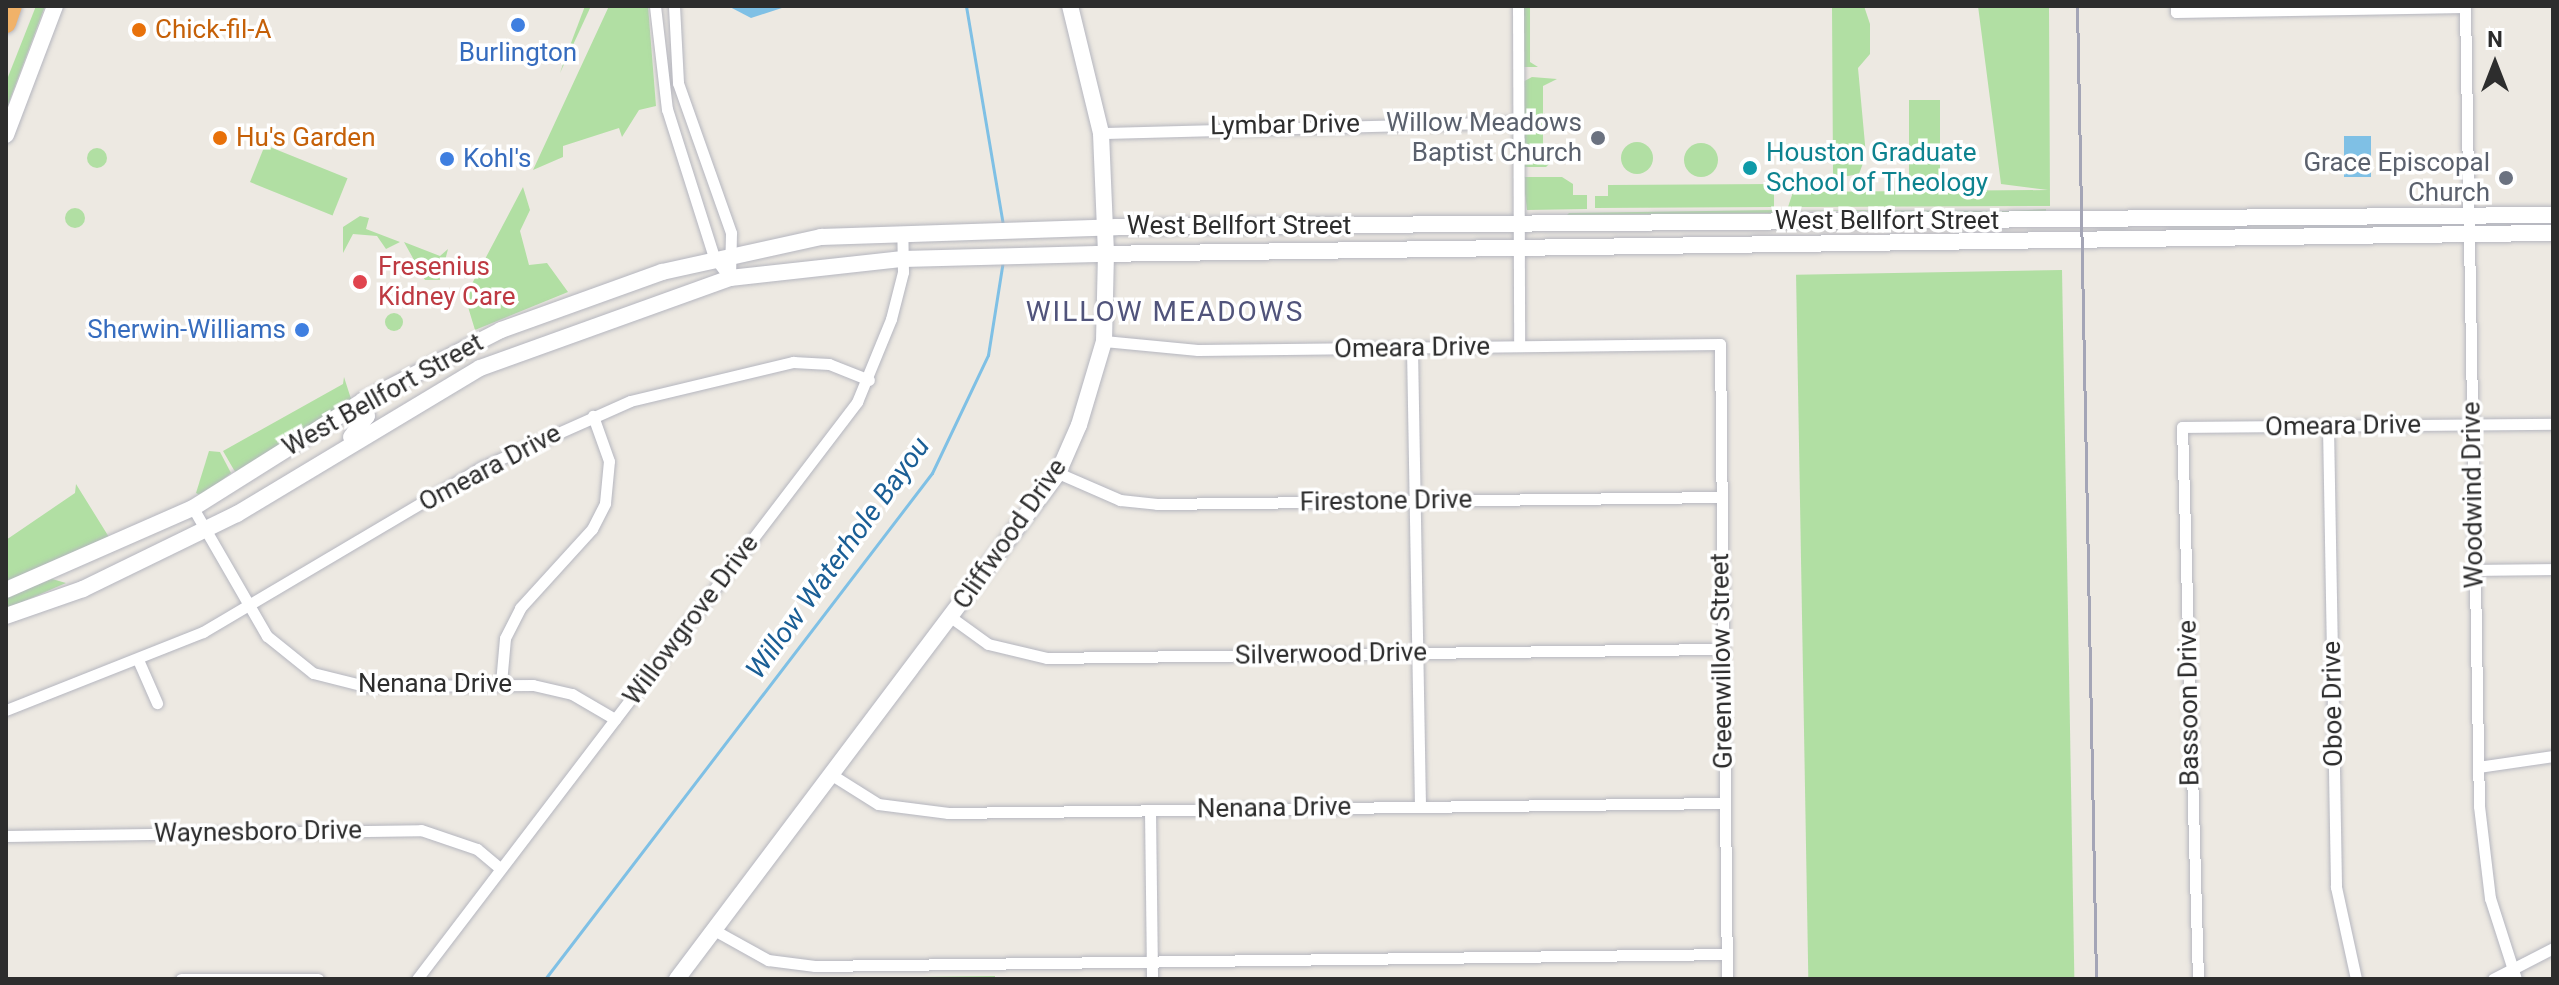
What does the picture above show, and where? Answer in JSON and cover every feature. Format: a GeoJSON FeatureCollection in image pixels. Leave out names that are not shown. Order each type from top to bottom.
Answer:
{"type":"FeatureCollection","features":[{"type":"Feature","properties":{"kind":"highway"},"geometry":{"type":"LineString","coordinates":[[6,23],[12,6]]}},
{"type":"Feature","properties":{"kind":"main road"},"geometry":{"type":"LineString","coordinates":[[6,135],[55,6]]}},
{"type":"Feature","properties":{"kind":"main road","name":"Cliffwood Drive"},"geometry":{"type":"LineString","coordinates":[[677,979],[952,618],[1058,473],[1104,341],[1106,253],[1101,133],[1070,6]]}},
{"type":"Feature","properties":{"kind":"main road","name":"West Bellfort Street"},"geometry":{"type":"LineString","coordinates":[[6,590],[75,566],[193,508],[363,401],[469,344],[593,293],[735,253],[902,233],[1105,227],[2553,215]]}},
{"type":"Feature","properties":{"kind":"main road"},"geometry":{"type":"LineString","coordinates":[[2319,217],[2319,235]]}},
{"type":"Feature","properties":{"kind":"main road"},"geometry":{"type":"LineString","coordinates":[[1780,246],[1781,220]]}},
{"type":"Feature","properties":{"kind":"main road"},"geometry":{"type":"LineString","coordinates":[[1308,226],[1310,250]]}},
{"type":"Feature","properties":{"kind":"main road","name":"West Bellfort Street"},"geometry":{"type":"LineString","coordinates":[[6,616],[83,589],[208,528],[480,368],[730,278],[903,259],[1106,253],[2553,233]]}},
{"type":"Feature","properties":{"kind":"main road"},"geometry":{"type":"LineString","coordinates":[[469,344],[480,368]]}},
{"type":"Feature","properties":{"kind":"main road"},"geometry":{"type":"LineString","coordinates":[[336,452],[363,423],[363,401]]}},
{"type":"Feature","properties":{"kind":"main road"},"geometry":{"type":"LineString","coordinates":[[75,566],[83,589]]}},
{"type":"Feature","properties":{"kind":"street"},"geometry":{"type":"LineString","coordinates":[[655,6],[667,109],[714,257],[730,278]]}},
{"type":"Feature","properties":{"kind":"street"},"geometry":{"type":"LineString","coordinates":[[674,6],[683,105],[735,253],[730,278]]}},
{"type":"Feature","properties":{"kind":"street"},"geometry":{"type":"LineString","coordinates":[[1518,6],[1519,346]]}},
{"type":"Feature","properties":{"kind":"street"},"geometry":{"type":"LineString","coordinates":[[2176,9],[2465,6]]}},
{"type":"Feature","properties":{"kind":"street","name":"Woodwind Drive"},"geometry":{"type":"LineString","coordinates":[[2465,6],[2466,233],[2478,767],[2490,898],[2514,974]]}},
{"type":"Feature","properties":{"kind":"street"},"geometry":{"type":"LineString","coordinates":[[667,109],[683,105]]}},
{"type":"Feature","properties":{"kind":"street","name":"Lymbar Drive"},"geometry":{"type":"LineString","coordinates":[[1101,133],[1518,122]]}},
{"type":"Feature","properties":{"kind":"street","name":"Willowgrove Drive"},"geometry":{"type":"LineString","coordinates":[[417,979],[869,380],[903,259],[902,233]]}},
{"type":"Feature","properties":{"kind":"street","name":"Omeara Drive"},"geometry":{"type":"LineString","coordinates":[[1104,341],[1198,350],[1720,344]]}},
{"type":"Feature","properties":{"kind":"street","name":"Greenwillow Street"},"geometry":{"type":"LineString","coordinates":[[1720,344],[1727,979]]}},
{"type":"Feature","properties":{"kind":"street"},"geometry":{"type":"LineString","coordinates":[[1412,348],[1420,807]]}},
{"type":"Feature","properties":{"kind":"street","name":"Omeara Drive"},"geometry":{"type":"LineString","coordinates":[[6,710],[139,662],[251,608],[458,480],[593,416],[771,364],[829,364],[869,380]]}},
{"type":"Feature","properties":{"kind":"street"},"geometry":{"type":"LineString","coordinates":[[501,683],[505,638],[520,608],[592,529],[605,503],[609,461],[593,416]]}},
{"type":"Feature","properties":{"kind":"street","name":"Omeara Drive"},"geometry":{"type":"LineString","coordinates":[[2182,427],[2553,424]]}},
{"type":"Feature","properties":{"kind":"street","name":"Oboe Drive"},"geometry":{"type":"LineString","coordinates":[[2328,426],[2336,887],[2356,979]]}},
{"type":"Feature","properties":{"kind":"street","name":"Bassoon Drive"},"geometry":{"type":"LineString","coordinates":[[2182,427],[2198,979]]}},
{"type":"Feature","properties":{"kind":"street","name":"Firestone Drive"},"geometry":{"type":"LineString","coordinates":[[1058,473],[1120,500],[1157,504],[1720,497]]}},
{"type":"Feature","properties":{"kind":"street","name":"Nenana Drive"},"geometry":{"type":"LineString","coordinates":[[193,508],[208,528],[251,608],[279,650],[333,681],[501,683],[553,688],[615,719]]}},
{"type":"Feature","properties":{"kind":"street"},"geometry":{"type":"LineString","coordinates":[[2474,570],[2553,569]]}},
{"type":"Feature","properties":{"kind":"street","name":"Silverwood Drive"},"geometry":{"type":"LineString","coordinates":[[952,618],[988,644],[1047,658],[1721,649]]}},
{"type":"Feature","properties":{"kind":"street"},"geometry":{"type":"LineString","coordinates":[[139,662],[157,703]]}},
{"type":"Feature","properties":{"kind":"street"},"geometry":{"type":"LineString","coordinates":[[2478,767],[2553,756]]}},
{"type":"Feature","properties":{"kind":"street","name":"Nenana Drive"},"geometry":{"type":"LineString","coordinates":[[832,775],[878,804],[912,811],[1725,803]]}},
{"type":"Feature","properties":{"kind":"street"},"geometry":{"type":"LineString","coordinates":[[1150,810],[1152,979]]}},
{"type":"Feature","properties":{"kind":"street","name":"Waynesboro Drive"},"geometry":{"type":"LineString","coordinates":[[6,836],[421,830],[477,849],[500,868]]}},
{"type":"Feature","properties":{"kind":"street"},"geometry":{"type":"LineString","coordinates":[[714,930],[787,965],[1726,954]]}},
{"type":"Feature","properties":{"kind":"street"},"geometry":{"type":"LineString","coordinates":[[2493,979],[2514,974],[2553,948]]}},
{"type":"Feature","properties":{"kind":"street"},"geometry":{"type":"LineString","coordinates":[[181,979],[318,979]]}},
{"type":"Feature","properties":{"kind":"green space"},"geometry":{"type":"Polygon","coordinates":[[[36,6],[45,6],[6,110],[6,82],[36,6]]]}},
{"type":"Feature","properties":{"kind":"green space"},"geometry":{"type":"Polygon","coordinates":[[[585,6],[591,6],[560,73],[563,64],[585,6]]]}},
{"type":"Feature","properties":{"kind":"green space"},"geometry":{"type":"Polygon","coordinates":[[[609,6],[648,6],[656,106],[639,110],[622,137],[619,128],[563,146],[563,157],[533,170],[609,6]]]}},
{"type":"Feature","properties":{"kind":"green space"},"geometry":{"type":"Polygon","coordinates":[[[1521,6],[1530,6],[1530,62],[1538,67],[1523,67],[1521,6]]]}},
{"type":"Feature","properties":{"kind":"green space"},"geometry":{"type":"Polygon","coordinates":[[[1832,6],[1864,6],[1870,24],[1870,54],[1858,68],[1866,155],[1859,174],[1848,176],[1833,175],[1832,6]]]}},
{"type":"Feature","properties":{"kind":"green space"},"geometry":{"type":"Polygon","coordinates":[[[1978,6],[2049,6],[2050,206],[1788,207],[1796,183],[1797,192],[2048,190],[2001,184],[1978,6]]]}},
{"type":"Feature","properties":{"kind":"green space"},"geometry":{"type":"Polygon","coordinates":[[[1532,77],[1557,79],[1543,86],[1543,159],[1552,161],[1546,167],[1523,167],[1521,83],[1532,77]]]}},
{"type":"Feature","properties":{"kind":"green space"},"geometry":{"type":"Polygon","coordinates":[[[1909,100],[1940,100],[1940,180],[1909,180],[1909,100]]]}},
{"type":"Feature","properties":{"kind":"green space"},"geometry":{"type":"Polygon","coordinates":[[[1637,142],[1648,147],[1653,158],[1648,169],[1637,174],[1626,169],[1621,158],[1626,147],[1637,142]]]}},
{"type":"Feature","properties":{"kind":"green space"},"geometry":{"type":"Polygon","coordinates":[[[1701,143],[1713,148],[1718,160],[1713,172],[1701,177],[1689,172],[1684,160],[1689,148],[1701,143]]]}},
{"type":"Feature","properties":{"kind":"green space"},"geometry":{"type":"Polygon","coordinates":[[[265,145],[348,178],[333,215],[250,182],[265,145]]]}},
{"type":"Feature","properties":{"kind":"green space"},"geometry":{"type":"Polygon","coordinates":[[[97,148],[104,151],[107,158],[104,165],[97,168],[90,165],[87,158],[90,151],[97,148]]]}},
{"type":"Feature","properties":{"kind":"green space"},"geometry":{"type":"Polygon","coordinates":[[[1523,177],[1562,177],[1573,184],[1573,195],[1587,195],[1587,209],[1527,210],[1523,177]]]}},
{"type":"Feature","properties":{"kind":"green space"},"geometry":{"type":"Polygon","coordinates":[[[1774,184],[1774,207],[1595,208],[1595,196],[1608,196],[1608,185],[1774,184]]]}},
{"type":"Feature","properties":{"kind":"green space"},"geometry":{"type":"Polygon","coordinates":[[[523,187],[530,210],[520,231],[529,265],[547,263],[568,292],[475,330],[465,297],[523,187]]]}},
{"type":"Feature","properties":{"kind":"green space"},"geometry":{"type":"Polygon","coordinates":[[[75,208],[82,211],[85,218],[82,225],[75,228],[68,225],[65,218],[68,211],[75,208]]]}},
{"type":"Feature","properties":{"kind":"green space"},"geometry":{"type":"Polygon","coordinates":[[[2046,209],[2046,214],[1787,210],[2008,211],[2046,209]]]}},
{"type":"Feature","properties":{"kind":"green space"},"geometry":{"type":"Polygon","coordinates":[[[1775,210],[1773,213],[1567,215],[1569,213],[1775,210]]]}},
{"type":"Feature","properties":{"kind":"green space"},"geometry":{"type":"Polygon","coordinates":[[[360,216],[369,218],[366,229],[400,242],[386,249],[377,236],[353,234],[343,253],[343,227],[360,216]]]}},
{"type":"Feature","properties":{"kind":"green space"},"geometry":{"type":"Polygon","coordinates":[[[404,242],[440,256],[448,249],[440,280],[425,280],[404,242]]]}},
{"type":"Feature","properties":{"kind":"green space"},"geometry":{"type":"Polygon","coordinates":[[[2062,270],[2074,979],[1808,979],[1796,275],[2062,270]]]}},
{"type":"Feature","properties":{"kind":"green space"},"geometry":{"type":"Polygon","coordinates":[[[394,313],[403,322],[394,331],[385,322],[394,313]]]}},
{"type":"Feature","properties":{"kind":"green space"},"geometry":{"type":"Polygon","coordinates":[[[344,377],[352,402],[239,475],[234,470],[223,451],[343,384],[344,377]]]}},
{"type":"Feature","properties":{"kind":"green space"},"geometry":{"type":"Polygon","coordinates":[[[209,451],[220,452],[231,473],[202,496],[196,493],[209,451]]]}},
{"type":"Feature","properties":{"kind":"green space"},"geometry":{"type":"Polygon","coordinates":[[[76,484],[112,542],[6,583],[6,540],[75,493],[76,484]]]}},
{"type":"Feature","properties":{"kind":"green space"},"geometry":{"type":"Polygon","coordinates":[[[52,579],[66,583],[6,609],[6,597],[52,579]]]}},
{"type":"Feature","properties":{"kind":"green space"},"geometry":{"type":"Polygon","coordinates":[[[995,976],[995,979],[752,979],[995,976]]]}},
{"type":"Feature","properties":{"kind":"water"},"geometry":{"type":"Polygon","coordinates":[[[728,6],[788,6],[751,18],[728,6]]]}},
{"type":"Feature","properties":{"kind":"water"},"geometry":{"type":"Polygon","coordinates":[[[2344,136],[2371,136],[2371,177],[2344,177],[2344,136]]]}},
{"type":"Feature","properties":{"kind":"waterway","name":"Willow Waterhole Bayou"},"geometry":{"type":"LineString","coordinates":[[966,6],[1003,225]]}},
{"type":"Feature","properties":{"kind":"waterway","name":"Willow Waterhole Bayou"},"geometry":{"type":"LineString","coordinates":[[545,979],[932,473],[988,355],[1003,260]]}},
{"type":"Feature","properties":{"kind":"railway"},"geometry":{"type":"LineString","coordinates":[[2077,6],[2096,979]]}},
{"type":"Feature","properties":{"kind":"place","name":"Burlington"},"geometry":{"type":"Point","coordinates":[518,25]}},
{"type":"Feature","properties":{"kind":"place","name":"Chick-fil-A"},"geometry":{"type":"Point","coordinates":[139,30]}},
{"type":"Feature","properties":{"kind":"place","name":"Hu's Garden"},"geometry":{"type":"Point","coordinates":[220,138]}},
{"type":"Feature","properties":{"kind":"place","name":"Willow Meadows Baptist Church"},"geometry":{"type":"Point","coordinates":[1598,138]}},
{"type":"Feature","properties":{"kind":"place","name":"Kohl's"},"geometry":{"type":"Point","coordinates":[447,159]}},
{"type":"Feature","properties":{"kind":"place","name":"Houston Graduate School of Theology"},"geometry":{"type":"Point","coordinates":[1750,168]}},
{"type":"Feature","properties":{"kind":"place","name":"Grace Episcopal Church"},"geometry":{"type":"Point","coordinates":[2506,178]}},
{"type":"Feature","properties":{"kind":"place","name":"Fresenius Kidney Care"},"geometry":{"type":"Point","coordinates":[360,282]}},
{"type":"Feature","properties":{"kind":"place","name":"Sherwin-Williams"},"geometry":{"type":"Point","coordinates":[302,330]}},
{"type":"Feature","properties":{"kind":"district","name":"WILLOW MEADOWS"},"geometry":{"type":"Point","coordinates":[1165,312]}}]}
